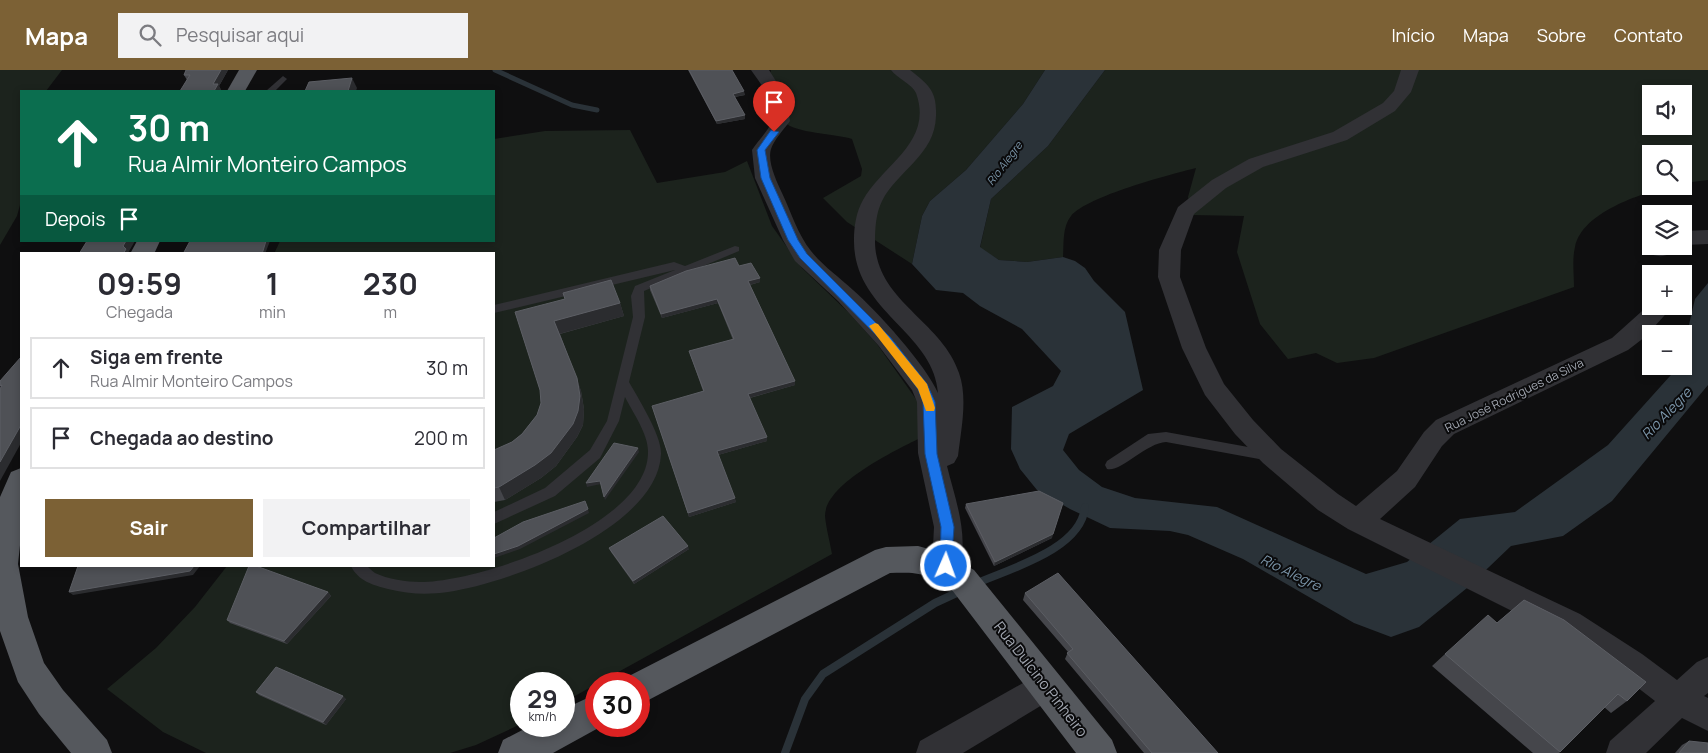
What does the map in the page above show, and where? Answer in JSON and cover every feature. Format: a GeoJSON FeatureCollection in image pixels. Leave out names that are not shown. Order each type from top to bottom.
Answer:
{"type":"FeatureCollection","features":[{"type":"Feature","properties":{"kind":"highway"},"geometry":{"type":"LineString","coordinates":[[237,90],[248,70]]}},
{"type":"Feature","properties":{"kind":"highway"},"geometry":{"type":"LineString","coordinates":[[20,483],[9,514],[2,564],[12,617],[30,670],[51,702],[94,753]]}},
{"type":"Feature","properties":{"kind":"highway"},"geometry":{"type":"LineString","coordinates":[[650,683],[886,560],[914,558],[964,584]]}},
{"type":"Feature","properties":{"kind":"highway","name":"Rua Dulcino Pinheiro"},"geometry":{"type":"LineString","coordinates":[[964,584],[1099,753]]}},
{"type":"Feature","properties":{"kind":"highway"},"geometry":{"type":"LineString","coordinates":[[516,753],[585,717]]}},
{"type":"Feature","properties":{"kind":"street"},"geometry":{"type":"LineString","coordinates":[[760,70],[777,97],[781,111],[781,121],[761,150],[765,178],[793,240],[803,256],[866,317],[923,387],[929,402],[931,454],[937,487],[964,584]]}},
{"type":"Feature","properties":{"kind":"street"},"geometry":{"type":"LineString","coordinates":[[900,70],[924,90],[927,121],[923,140],[913,155],[874,198],[870,208],[865,245],[866,264],[873,282],[938,356],[948,375],[950,403],[947,441],[944,468],[937,487]]}},
{"type":"Feature","properties":{"kind":"street"},"geometry":{"type":"LineString","coordinates":[[1410,70],[1402,92],[1390,106],[1340,136],[1256,162],[1219,184],[1185,210],[1170,250],[1169,277],[1194,348],[1214,389],[1244,428],[1272,456],[1328,502],[1358,521],[1569,624],[1600,643],[1679,700],[1708,714]]}},
{"type":"Feature","properties":{"kind":"street"},"geometry":{"type":"LineString","coordinates":[[1692,237],[1708,236]]}},
{"type":"Feature","properties":{"kind":"street","name":"Rua José Rodrigues da Silva"},"geometry":{"type":"LineString","coordinates":[[1358,521],[1406,479],[1433,439],[1445,427],[1620,344],[1638,331],[1653,315]]}},
{"type":"Feature","properties":{"kind":"street"},"geometry":{"type":"LineString","coordinates":[[1622,753],[1708,672]]}},
{"type":"Feature","properties":{"kind":"street"},"geometry":{"type":"LineString","coordinates":[[932,753],[1046,685]]}},
{"type":"Feature","properties":{"kind":"lane"},"geometry":{"type":"LineString","coordinates":[[271,90],[283,79]]}},
{"type":"Feature","properties":{"kind":"lane"},"geometry":{"type":"LineString","coordinates":[[495,518],[550,492],[595,454],[612,421],[623,382],[639,317],[637,296],[639,288],[735,249]]}},
{"type":"Feature","properties":{"kind":"lane"},"geometry":{"type":"LineString","coordinates":[[495,309],[674,266],[686,269]]}},
{"type":"Feature","properties":{"kind":"lane"},"geometry":{"type":"LineString","coordinates":[[520,293],[531,300]]}},
{"type":"Feature","properties":{"kind":"lane"},"geometry":{"type":"LineString","coordinates":[[359,567],[370,578],[420,588],[469,582],[549,556],[597,530],[630,505],[650,477],[655,452],[646,426],[623,382]]}},
{"type":"Feature","properties":{"kind":"lane"},"geometry":{"type":"LineString","coordinates":[[1112,465],[1153,438],[1166,437],[1272,456]]}},
{"type":"Feature","properties":{"kind":"shaded area"},"geometry":{"type":"Polygon","coordinates":[[[0,70],[62,70],[47,90],[20,90],[20,205],[17,216],[0,245],[0,70]]]}},
{"type":"Feature","properties":{"kind":"shaded area"},"geometry":{"type":"Polygon","coordinates":[[[771,70],[1045,70],[1023,104],[966,170],[930,201],[922,216],[912,264],[847,222],[823,198],[861,176],[862,169],[852,139],[797,129],[785,122],[767,86],[771,70]]]}},
{"type":"Feature","properties":{"kind":"shaded area"},"geometry":{"type":"Polygon","coordinates":[[[1105,70],[1708,70],[1708,180],[1692,182],[1692,145],[1642,145],[1642,195],[1600,214],[1580,235],[1574,252],[1574,287],[1374,358],[1337,363],[1316,353],[1288,359],[1260,324],[1237,252],[1244,216],[1192,215],[1188,197],[1196,168],[1129,187],[1080,208],[1071,216],[1066,225],[1063,257],[1027,262],[999,260],[980,248],[991,199],[1048,146],[1105,70]]]}},
{"type":"Feature","properties":{"kind":"shaded area"},"geometry":{"type":"Polygon","coordinates":[[[630,130],[657,183],[725,172],[747,161],[772,226],[802,268],[849,313],[877,344],[918,402],[922,437],[864,469],[837,492],[828,504],[825,516],[832,554],[618,672],[585,672],[585,690],[575,696],[575,672],[510,672],[510,729],[476,745],[450,753],[206,753],[163,732],[107,689],[156,648],[195,607],[226,567],[495,567],[495,252],[275,252],[280,242],[495,242],[495,139],[545,131],[630,130]]]}},
{"type":"Feature","properties":{"kind":"water","name":"Rio Alegre"},"geometry":{"type":"Polygon","coordinates":[[[1045,70],[1105,70],[1048,146],[991,199],[980,247],[999,260],[1027,262],[1063,257],[1075,261],[1085,268],[1094,281],[1125,312],[1143,390],[1069,434],[1063,450],[1079,470],[1102,487],[1135,498],[1217,507],[1366,574],[1407,562],[1460,519],[1515,512],[1608,445],[1671,375],[1692,375],[1692,325],[1689,325],[1695,299],[1708,283],[1708,385],[1612,501],[1563,536],[1511,546],[1467,588],[1419,627],[1391,637],[1354,623],[1243,559],[1188,535],[1170,531],[1110,528],[1070,509],[1037,490],[1020,469],[1011,449],[1012,407],[1053,386],[1061,371],[1022,329],[980,306],[963,293],[936,290],[912,264],[922,216],[930,201],[966,170],[1023,104],[1045,70]]]}},
{"type":"Feature","properties":{"kind":"building"},"geometry":{"type":"Polygon","coordinates":[[[186,70],[221,70],[213,84],[218,84],[215,90],[181,90],[190,75],[184,75],[186,70]]]}},
{"type":"Feature","properties":{"kind":"building"},"geometry":{"type":"Polygon","coordinates":[[[689,70],[732,70],[744,91],[733,94],[745,115],[716,121],[689,70]]]}},
{"type":"Feature","properties":{"kind":"building"},"geometry":{"type":"Polygon","coordinates":[[[352,78],[348,90],[305,90],[309,82],[352,78]]]}},
{"type":"Feature","properties":{"kind":"building"},"geometry":{"type":"Polygon","coordinates":[[[86,242],[125,242],[123,246],[126,249],[124,252],[80,252],[86,242]]]}},
{"type":"Feature","properties":{"kind":"building"},"geometry":{"type":"Polygon","coordinates":[[[189,242],[266,242],[263,252],[184,252],[189,242]]]}},
{"type":"Feature","properties":{"kind":"building"},"geometry":{"type":"Polygon","coordinates":[[[735,258],[739,266],[751,263],[760,278],[748,281],[795,381],[748,394],[767,437],[717,451],[735,498],[688,513],[652,406],[704,391],[689,351],[734,339],[717,299],[661,314],[650,286],[686,271],[735,258]]]}},
{"type":"Feature","properties":{"kind":"building"},"geometry":{"type":"Polygon","coordinates":[[[611,280],[620,303],[554,321],[577,378],[580,396],[578,411],[573,424],[551,453],[535,465],[495,488],[495,450],[512,442],[522,434],[537,415],[541,403],[540,390],[515,312],[565,299],[563,293],[611,280]]]}},
{"type":"Feature","properties":{"kind":"building"},"geometry":{"type":"Polygon","coordinates":[[[20,358],[20,427],[0,462],[0,389],[2,385],[0,386],[0,381],[20,358]]]}},
{"type":"Feature","properties":{"kind":"building"},"geometry":{"type":"Polygon","coordinates":[[[614,443],[638,448],[604,497],[600,481],[586,483],[614,443]]]}},
{"type":"Feature","properties":{"kind":"building"},"geometry":{"type":"Polygon","coordinates":[[[1039,491],[1063,503],[1053,534],[995,562],[966,504],[1039,491]]]}},
{"type":"Feature","properties":{"kind":"building"},"geometry":{"type":"Polygon","coordinates":[[[585,501],[588,509],[518,546],[495,554],[495,537],[523,522],[585,501]]]}},
{"type":"Feature","properties":{"kind":"building"},"geometry":{"type":"Polygon","coordinates":[[[663,516],[688,546],[633,581],[609,548],[663,516]]]}},
{"type":"Feature","properties":{"kind":"building"},"geometry":{"type":"Polygon","coordinates":[[[78,567],[193,567],[190,571],[69,592],[78,567]]]}},
{"type":"Feature","properties":{"kind":"building"},"geometry":{"type":"Polygon","coordinates":[[[249,567],[259,567],[328,592],[284,641],[227,620],[249,567]]]}},
{"type":"Feature","properties":{"kind":"building"},"geometry":{"type":"Polygon","coordinates":[[[1058,573],[1218,753],[1152,753],[1067,653],[1073,649],[1025,593],[1058,573]]]}},
{"type":"Feature","properties":{"kind":"building"},"geometry":{"type":"Polygon","coordinates":[[[1524,600],[1564,620],[1646,682],[1627,701],[1618,694],[1560,752],[1445,654],[1488,615],[1497,623],[1524,600]]]}},
{"type":"Feature","properties":{"kind":"building"},"geometry":{"type":"Polygon","coordinates":[[[276,667],[343,696],[323,722],[256,692],[276,667]]]}},
{"type":"Feature","properties":{"kind":"building"},"geometry":{"type":"Polygon","coordinates":[[[1689,741],[1708,743],[1708,753],[1679,753],[1689,741]]]}},
{"type":"Feature","properties":{"kind":"waterway"},"geometry":{"type":"LineString","coordinates":[[495,70],[572,105],[597,110]]}},
{"type":"Feature","properties":{"kind":"waterway"},"geometry":{"type":"LineString","coordinates":[[975,584],[1041,556],[1057,546],[1071,535],[1080,522],[1085,507]]}},
{"type":"Feature","properties":{"kind":"waterway"},"geometry":{"type":"LineString","coordinates":[[785,753],[805,699],[823,674],[935,603],[963,590]]}},
{"type":"Feature","properties":{"kind":"slow traffic"},"geometry":{"type":"LineString","coordinates":[[875,326],[923,387],[930,408]]}},
{"type":"Feature","properties":{"kind":"route"},"geometry":{"type":"LineString","coordinates":[[774,132],[761,150],[762,162],[765,178],[793,240],[803,256],[821,275],[846,296],[886,339],[923,387],[929,402],[931,454],[937,487],[948,527],[946,566]]}}]}
